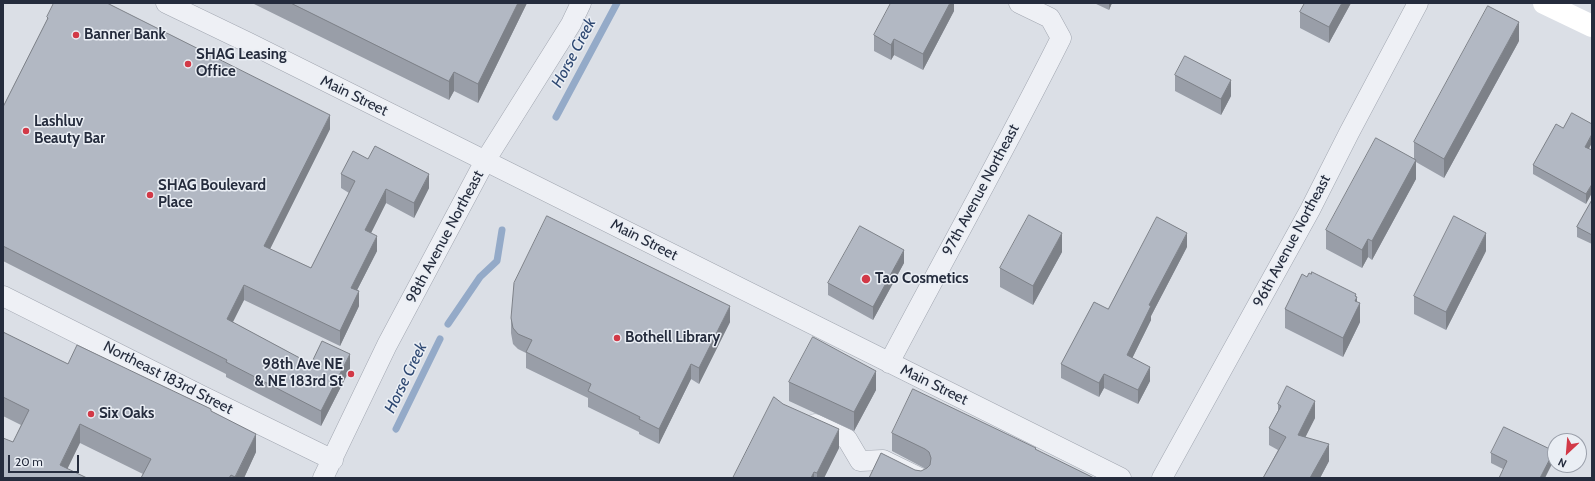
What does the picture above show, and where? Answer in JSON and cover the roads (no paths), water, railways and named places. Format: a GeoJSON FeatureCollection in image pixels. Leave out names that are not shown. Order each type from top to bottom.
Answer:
{"type":"FeatureCollection","features":[{"type":"Feature","properties":{"kind":"street","name":"Main Street"},"geometry":{"type":"LineString","coordinates":[[166,3],[249,42],[1121,478]]}},
{"type":"Feature","properties":{"kind":"street","name":"98th Avenue Northeast"},"geometry":{"type":"LineString","coordinates":[[323,478],[333,460],[387,345],[485,161],[571,24],[581,3]]}},
{"type":"Feature","properties":{"kind":"street","name":"97th Avenue Northeast"},"geometry":{"type":"LineString","coordinates":[[889,363],[1013,133],[1061,38],[1050,18],[1019,3]]}},
{"type":"Feature","properties":{"kind":"street","name":"96th Avenue Northeast"},"geometry":{"type":"LineString","coordinates":[[1162,478],[1310,210],[1418,3]]}},
{"type":"Feature","properties":{"kind":"street"},"geometry":{"type":"LineString","coordinates":[[1547,4],[1592,26]]}},
{"type":"Feature","properties":{"kind":"street","name":"Northeast 183rd Street"},"geometry":{"type":"LineString","coordinates":[[3,296],[333,460]]}},
{"type":"Feature","properties":{"kind":"street"},"geometry":{"type":"LineString","coordinates":[[801,418],[847,439],[860,461],[882,460],[920,478]]}},
{"type":"Feature","properties":{"kind":"waterway","name":"Horse Creek"},"geometry":{"type":"LineString","coordinates":[[556,117],[617,3]]}},
{"type":"Feature","properties":{"kind":"waterway","name":"Horse Creek"},"geometry":{"type":"LineString","coordinates":[[448,324],[480,277],[497,261],[502,230]]}},
{"type":"Feature","properties":{"kind":"waterway","name":"Horse Creek"},"geometry":{"type":"LineString","coordinates":[[396,429],[440,339]]}},
{"type":"Feature","properties":{"kind":"place","name":"Banner Bank"},"geometry":{"type":"Point","coordinates":[76,35]}},
{"type":"Feature","properties":{"kind":"place","name":"SHAG Leasing Office"},"geometry":{"type":"Point","coordinates":[188,64]}},
{"type":"Feature","properties":{"kind":"place","name":"Lashluv Beauty Bar"},"geometry":{"type":"Point","coordinates":[26,131]}},
{"type":"Feature","properties":{"kind":"place","name":"SHAG Boulevard Place"},"geometry":{"type":"Point","coordinates":[150,195]}},
{"type":"Feature","properties":{"kind":"place","name":"Tao Cosmetics"},"geometry":{"type":"Point","coordinates":[866,279]}},
{"type":"Feature","properties":{"kind":"place","name":"Bothell Library"},"geometry":{"type":"Point","coordinates":[617,338]}},
{"type":"Feature","properties":{"kind":"place","name":"98th Ave NE & NE 183rd St"},"geometry":{"type":"Point","coordinates":[351,374]}},
{"type":"Feature","properties":{"kind":"place","name":"Six Oaks"},"geometry":{"type":"Point","coordinates":[91,414]}}]}
